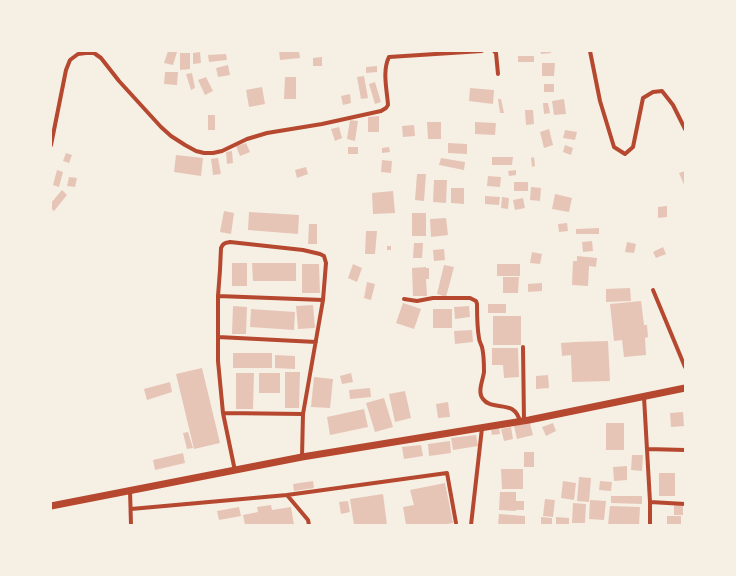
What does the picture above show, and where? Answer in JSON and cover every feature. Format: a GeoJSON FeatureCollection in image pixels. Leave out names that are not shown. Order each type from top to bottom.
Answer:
{"type":"FeatureCollection","features":[{"type":"Feature","properties":{"kind":"street"},"geometry":{"type":"LineString","coordinates":[[51,145],[66,70],[70,60],[78,54],[86,52],[94,53],[101,58],[118,81],[171,136],[196,151],[213,153],[222,151],[247,139],[267,133],[322,124],[382,111],[388,105],[386,76],[389,57],[482,51]]}},
{"type":"Feature","properties":{"kind":"street"},"geometry":{"type":"LineString","coordinates":[[494,51],[496,53],[498,74]]}},
{"type":"Feature","properties":{"kind":"street"},"geometry":{"type":"LineString","coordinates":[[590,51],[600,101],[614,147],[624,154],[633,147],[643,98],[653,92],[662,90],[673,105],[685,129]]}},
{"type":"Feature","properties":{"kind":"street"},"geometry":{"type":"LineString","coordinates":[[235,471],[224,413],[218,361],[220,248],[225,243],[230,242],[291,248],[324,256],[326,263],[323,300],[303,414],[302,457]]}},
{"type":"Feature","properties":{"kind":"street"},"geometry":{"type":"LineString","coordinates":[[653,290],[685,367]]}},
{"type":"Feature","properties":{"kind":"street"},"geometry":{"type":"LineString","coordinates":[[218,296],[323,300]]}},
{"type":"Feature","properties":{"kind":"street"},"geometry":{"type":"LineString","coordinates":[[404,299],[417,301],[434,298],[470,298],[476,301],[484,372],[480,388],[481,396],[486,402],[511,408],[516,412],[522,421]]}},
{"type":"Feature","properties":{"kind":"street"},"geometry":{"type":"LineString","coordinates":[[218,337],[316,342]]}},
{"type":"Feature","properties":{"kind":"street"},"geometry":{"type":"LineString","coordinates":[[522,421],[523,347]]}},
{"type":"Feature","properties":{"kind":"street"},"geometry":{"type":"LineString","coordinates":[[51,506],[302,457],[522,421],[685,388]]}},
{"type":"Feature","properties":{"kind":"street"},"geometry":{"type":"LineString","coordinates":[[644,397],[650,525]]}},
{"type":"Feature","properties":{"kind":"street"},"geometry":{"type":"LineString","coordinates":[[224,413],[303,414]]}},
{"type":"Feature","properties":{"kind":"street"},"geometry":{"type":"LineString","coordinates":[[471,525],[482,428]]}},
{"type":"Feature","properties":{"kind":"street"},"geometry":{"type":"LineString","coordinates":[[646,449],[685,450]]}},
{"type":"Feature","properties":{"kind":"street"},"geometry":{"type":"LineString","coordinates":[[131,509],[287,495],[447,472],[456,523]]}},
{"type":"Feature","properties":{"kind":"street"},"geometry":{"type":"LineString","coordinates":[[130,490],[131,525]]}},
{"type":"Feature","properties":{"kind":"street"},"geometry":{"type":"LineString","coordinates":[[287,495],[308,520],[309,525]]}},
{"type":"Feature","properties":{"kind":"street"},"geometry":{"type":"LineString","coordinates":[[650,502],[685,504]]}},
{"type":"Feature","properties":{"kind":"building"},"geometry":{"type":"Polygon","coordinates":[[[168,51],[177,52],[173,65],[164,63],[168,51]]]}},
{"type":"Feature","properties":{"kind":"building"},"geometry":{"type":"Polygon","coordinates":[[[279,51],[299,51],[300,58],[280,60],[279,51]]]}},
{"type":"Feature","properties":{"kind":"building"},"geometry":{"type":"Polygon","coordinates":[[[540,51],[551,51],[551,53],[541,54],[540,51]]]}},
{"type":"Feature","properties":{"kind":"building"},"geometry":{"type":"Polygon","coordinates":[[[200,52],[201,63],[193,64],[193,53],[200,52]]]}},
{"type":"Feature","properties":{"kind":"building"},"geometry":{"type":"Polygon","coordinates":[[[180,53],[190,53],[190,69],[180,70],[180,53]]]}},
{"type":"Feature","properties":{"kind":"building"},"geometry":{"type":"Polygon","coordinates":[[[226,54],[227,60],[209,62],[208,55],[226,54]]]}},
{"type":"Feature","properties":{"kind":"building"},"geometry":{"type":"Polygon","coordinates":[[[518,56],[534,56],[534,62],[518,62],[518,56]]]}},
{"type":"Feature","properties":{"kind":"building"},"geometry":{"type":"Polygon","coordinates":[[[322,57],[322,66],[313,66],[313,58],[322,57]]]}},
{"type":"Feature","properties":{"kind":"building"},"geometry":{"type":"Polygon","coordinates":[[[542,63],[555,63],[554,76],[542,76],[542,63]]]}},
{"type":"Feature","properties":{"kind":"building"},"geometry":{"type":"Polygon","coordinates":[[[228,65],[230,75],[218,77],[216,68],[228,65]]]}},
{"type":"Feature","properties":{"kind":"building"},"geometry":{"type":"Polygon","coordinates":[[[377,66],[377,72],[366,73],[366,67],[377,66]]]}},
{"type":"Feature","properties":{"kind":"building"},"geometry":{"type":"Polygon","coordinates":[[[165,72],[178,72],[177,85],[164,84],[165,72]]]}},
{"type":"Feature","properties":{"kind":"building"},"geometry":{"type":"Polygon","coordinates":[[[192,73],[195,88],[191,90],[186,74],[192,73]]]}},
{"type":"Feature","properties":{"kind":"building"},"geometry":{"type":"Polygon","coordinates":[[[364,76],[368,98],[361,99],[357,77],[364,76]]]}},
{"type":"Feature","properties":{"kind":"building"},"geometry":{"type":"Polygon","coordinates":[[[206,77],[213,91],[205,95],[198,80],[206,77]]]}},
{"type":"Feature","properties":{"kind":"building"},"geometry":{"type":"Polygon","coordinates":[[[285,77],[296,77],[296,99],[284,99],[285,77]]]}},
{"type":"Feature","properties":{"kind":"building"},"geometry":{"type":"Polygon","coordinates":[[[375,82],[381,102],[375,104],[369,84],[375,82]]]}},
{"type":"Feature","properties":{"kind":"building"},"geometry":{"type":"Polygon","coordinates":[[[544,84],[554,84],[554,92],[544,92],[544,84]]]}},
{"type":"Feature","properties":{"kind":"building"},"geometry":{"type":"Polygon","coordinates":[[[262,87],[265,104],[249,107],[246,90],[262,87]]]}},
{"type":"Feature","properties":{"kind":"building"},"geometry":{"type":"Polygon","coordinates":[[[470,88],[494,90],[493,104],[469,101],[470,88]]]}},
{"type":"Feature","properties":{"kind":"building"},"geometry":{"type":"Polygon","coordinates":[[[350,94],[351,103],[343,105],[341,96],[350,94]]]}},
{"type":"Feature","properties":{"kind":"building"},"geometry":{"type":"Polygon","coordinates":[[[498,99],[501,99],[504,113],[500,113],[498,99]]]}},
{"type":"Feature","properties":{"kind":"building"},"geometry":{"type":"Polygon","coordinates":[[[564,99],[566,114],[554,115],[552,101],[564,99]]]}},
{"type":"Feature","properties":{"kind":"building"},"geometry":{"type":"Polygon","coordinates":[[[543,103],[548,103],[550,113],[544,114],[543,103]]]}},
{"type":"Feature","properties":{"kind":"building"},"geometry":{"type":"Polygon","coordinates":[[[525,110],[533,110],[534,124],[526,125],[525,110]]]}},
{"type":"Feature","properties":{"kind":"building"},"geometry":{"type":"Polygon","coordinates":[[[208,115],[215,115],[215,130],[208,130],[208,115]]]}},
{"type":"Feature","properties":{"kind":"building"},"geometry":{"type":"Polygon","coordinates":[[[379,116],[379,132],[368,132],[368,117],[379,116]]]}},
{"type":"Feature","properties":{"kind":"building"},"geometry":{"type":"Polygon","coordinates":[[[350,120],[358,121],[355,141],[347,139],[350,120]]]}},
{"type":"Feature","properties":{"kind":"building"},"geometry":{"type":"Polygon","coordinates":[[[427,122],[441,122],[441,139],[428,139],[427,122]]]}},
{"type":"Feature","properties":{"kind":"building"},"geometry":{"type":"Polygon","coordinates":[[[475,122],[496,123],[495,135],[475,134],[475,122]]]}},
{"type":"Feature","properties":{"kind":"building"},"geometry":{"type":"Polygon","coordinates":[[[414,125],[415,136],[403,137],[402,126],[414,125]]]}},
{"type":"Feature","properties":{"kind":"building"},"geometry":{"type":"Polygon","coordinates":[[[339,127],[342,138],[335,141],[331,129],[339,127]]]}},
{"type":"Feature","properties":{"kind":"building"},"geometry":{"type":"Polygon","coordinates":[[[549,129],[553,145],[544,148],[540,132],[549,129]]]}},
{"type":"Feature","properties":{"kind":"building"},"geometry":{"type":"Polygon","coordinates":[[[565,130],[577,132],[575,140],[563,138],[565,130]]]}},
{"type":"Feature","properties":{"kind":"building"},"geometry":{"type":"Polygon","coordinates":[[[246,143],[250,152],[240,156],[236,146],[246,143]]]}},
{"type":"Feature","properties":{"kind":"building"},"geometry":{"type":"Polygon","coordinates":[[[448,143],[467,144],[467,154],[448,153],[448,143]]]}},
{"type":"Feature","properties":{"kind":"building"},"geometry":{"type":"Polygon","coordinates":[[[565,145],[573,148],[571,155],[563,152],[565,145]]]}},
{"type":"Feature","properties":{"kind":"building"},"geometry":{"type":"Polygon","coordinates":[[[348,147],[358,147],[358,154],[348,154],[348,147]]]}},
{"type":"Feature","properties":{"kind":"building"},"geometry":{"type":"Polygon","coordinates":[[[389,147],[390,152],[382,153],[382,148],[389,147]]]}},
{"type":"Feature","properties":{"kind":"building"},"geometry":{"type":"Polygon","coordinates":[[[232,151],[233,163],[227,164],[226,152],[232,151]]]}},
{"type":"Feature","properties":{"kind":"building"},"geometry":{"type":"Polygon","coordinates":[[[66,153],[72,155],[69,163],[63,161],[66,153]]]}},
{"type":"Feature","properties":{"kind":"building"},"geometry":{"type":"Polygon","coordinates":[[[176,155],[203,158],[201,176],[174,172],[176,155]]]}},
{"type":"Feature","properties":{"kind":"building"},"geometry":{"type":"Polygon","coordinates":[[[492,157],[513,157],[512,165],[492,165],[492,157]]]}},
{"type":"Feature","properties":{"kind":"building"},"geometry":{"type":"Polygon","coordinates":[[[534,157],[535,166],[532,167],[531,158],[534,157]]]}},
{"type":"Feature","properties":{"kind":"building"},"geometry":{"type":"Polygon","coordinates":[[[218,158],[221,174],[213,175],[211,159],[218,158]]]}},
{"type":"Feature","properties":{"kind":"building"},"geometry":{"type":"Polygon","coordinates":[[[441,158],[465,162],[464,170],[439,165],[441,158]]]}},
{"type":"Feature","properties":{"kind":"building"},"geometry":{"type":"Polygon","coordinates":[[[382,160],[392,161],[391,173],[381,172],[382,160]]]}},
{"type":"Feature","properties":{"kind":"building"},"geometry":{"type":"Polygon","coordinates":[[[306,167],[308,174],[297,178],[295,170],[306,167]]]}},
{"type":"Feature","properties":{"kind":"building"},"geometry":{"type":"Polygon","coordinates":[[[57,170],[63,172],[59,187],[53,185],[57,170]]]}},
{"type":"Feature","properties":{"kind":"building"},"geometry":{"type":"Polygon","coordinates":[[[516,170],[516,175],[509,176],[508,171],[516,170]]]}},
{"type":"Feature","properties":{"kind":"building"},"geometry":{"type":"Polygon","coordinates":[[[685,171],[685,187],[679,173],[685,171]]]}},
{"type":"Feature","properties":{"kind":"building"},"geometry":{"type":"Polygon","coordinates":[[[417,174],[426,174],[424,201],[415,200],[417,174]]]}},
{"type":"Feature","properties":{"kind":"building"},"geometry":{"type":"Polygon","coordinates":[[[488,176],[501,177],[500,187],[487,186],[488,176]]]}},
{"type":"Feature","properties":{"kind":"building"},"geometry":{"type":"Polygon","coordinates":[[[69,177],[77,178],[75,187],[67,186],[69,177]]]}},
{"type":"Feature","properties":{"kind":"building"},"geometry":{"type":"Polygon","coordinates":[[[434,180],[447,180],[446,203],[433,202],[434,180]]]}},
{"type":"Feature","properties":{"kind":"building"},"geometry":{"type":"Polygon","coordinates":[[[514,182],[528,182],[528,191],[514,191],[514,182]]]}},
{"type":"Feature","properties":{"kind":"building"},"geometry":{"type":"Polygon","coordinates":[[[531,187],[541,188],[540,201],[530,200],[531,187]]]}},
{"type":"Feature","properties":{"kind":"building"},"geometry":{"type":"Polygon","coordinates":[[[451,188],[464,188],[464,204],[451,203],[451,188]]]}},
{"type":"Feature","properties":{"kind":"building"},"geometry":{"type":"Polygon","coordinates":[[[62,190],[67,195],[54,211],[51,209],[51,203],[62,190]]]}},
{"type":"Feature","properties":{"kind":"building"},"geometry":{"type":"Polygon","coordinates":[[[393,191],[395,213],[373,214],[372,193],[393,191]]]}},
{"type":"Feature","properties":{"kind":"building"},"geometry":{"type":"Polygon","coordinates":[[[555,194],[572,198],[569,212],[552,209],[555,194]]]}},
{"type":"Feature","properties":{"kind":"building"},"geometry":{"type":"Polygon","coordinates":[[[485,196],[500,197],[499,205],[485,204],[485,196]]]}},
{"type":"Feature","properties":{"kind":"building"},"geometry":{"type":"Polygon","coordinates":[[[502,197],[509,198],[508,209],[501,208],[502,197]]]}},
{"type":"Feature","properties":{"kind":"building"},"geometry":{"type":"Polygon","coordinates":[[[523,198],[525,208],[515,210],[513,200],[523,198]]]}},
{"type":"Feature","properties":{"kind":"building"},"geometry":{"type":"Polygon","coordinates":[[[667,206],[667,217],[658,218],[658,207],[667,206]]]}},
{"type":"Feature","properties":{"kind":"building"},"geometry":{"type":"Polygon","coordinates":[[[224,211],[234,213],[231,234],[220,232],[224,211]]]}},
{"type":"Feature","properties":{"kind":"building"},"geometry":{"type":"Polygon","coordinates":[[[249,212],[299,215],[298,234],[248,230],[249,212]]]}},
{"type":"Feature","properties":{"kind":"building"},"geometry":{"type":"Polygon","coordinates":[[[412,213],[426,213],[426,236],[412,236],[412,213]]]}},
{"type":"Feature","properties":{"kind":"building"},"geometry":{"type":"Polygon","coordinates":[[[446,218],[448,235],[431,237],[430,219],[446,218]]]}},
{"type":"Feature","properties":{"kind":"building"},"geometry":{"type":"Polygon","coordinates":[[[567,223],[568,231],[559,232],[558,224],[567,223]]]}},
{"type":"Feature","properties":{"kind":"building"},"geometry":{"type":"Polygon","coordinates":[[[309,224],[317,224],[317,244],[308,244],[309,224]]]}},
{"type":"Feature","properties":{"kind":"building"},"geometry":{"type":"Polygon","coordinates":[[[599,228],[599,234],[576,234],[576,229],[599,228]]]}},
{"type":"Feature","properties":{"kind":"building"},"geometry":{"type":"Polygon","coordinates":[[[366,231],[377,231],[375,254],[365,254],[366,231]]]}},
{"type":"Feature","properties":{"kind":"building"},"geometry":{"type":"Polygon","coordinates":[[[592,241],[593,251],[583,252],[582,242],[592,241]]]}},
{"type":"Feature","properties":{"kind":"building"},"geometry":{"type":"Polygon","coordinates":[[[627,242],[636,244],[634,253],[625,252],[627,242]]]}},
{"type":"Feature","properties":{"kind":"building"},"geometry":{"type":"Polygon","coordinates":[[[414,243],[423,243],[422,258],[413,258],[414,243]]]}},
{"type":"Feature","properties":{"kind":"building"},"geometry":{"type":"Polygon","coordinates":[[[387,246],[391,246],[391,250],[387,250],[387,246]]]}},
{"type":"Feature","properties":{"kind":"building"},"geometry":{"type":"Polygon","coordinates":[[[663,247],[666,254],[656,258],[653,252],[663,247]]]}},
{"type":"Feature","properties":{"kind":"building"},"geometry":{"type":"Polygon","coordinates":[[[444,249],[445,260],[434,261],[433,250],[444,249]]]}},
{"type":"Feature","properties":{"kind":"building"},"geometry":{"type":"Polygon","coordinates":[[[532,252],[542,254],[540,264],[530,263],[532,252]]]}},
{"type":"Feature","properties":{"kind":"building"},"geometry":{"type":"Polygon","coordinates":[[[577,256],[597,258],[596,267],[589,266],[588,286],[572,285],[573,261],[577,261],[577,256]]]}},
{"type":"Feature","properties":{"kind":"building"},"geometry":{"type":"Polygon","coordinates":[[[232,263],[247,263],[247,286],[232,286],[232,263]]]}},
{"type":"Feature","properties":{"kind":"building"},"geometry":{"type":"Polygon","coordinates":[[[252,263],[296,263],[296,281],[253,281],[252,263]]]}},
{"type":"Feature","properties":{"kind":"building"},"geometry":{"type":"Polygon","coordinates":[[[302,264],[319,264],[320,293],[302,293],[302,264]]]}},
{"type":"Feature","properties":{"kind":"building"},"geometry":{"type":"Polygon","coordinates":[[[353,264],[362,268],[357,282],[348,278],[353,264]]]}},
{"type":"Feature","properties":{"kind":"building"},"geometry":{"type":"Polygon","coordinates":[[[497,264],[520,264],[520,276],[497,276],[497,264]]]}},
{"type":"Feature","properties":{"kind":"building"},"geometry":{"type":"Polygon","coordinates":[[[444,265],[454,267],[446,297],[437,294],[444,265]]]}},
{"type":"Feature","properties":{"kind":"building"},"geometry":{"type":"Polygon","coordinates":[[[412,268],[429,268],[429,279],[426,279],[427,296],[413,296],[412,268]]]}},
{"type":"Feature","properties":{"kind":"building"},"geometry":{"type":"Polygon","coordinates":[[[503,277],[519,277],[518,293],[503,293],[503,277]]]}},
{"type":"Feature","properties":{"kind":"building"},"geometry":{"type":"Polygon","coordinates":[[[367,282],[375,284],[371,300],[364,298],[367,282]]]}},
{"type":"Feature","properties":{"kind":"building"},"geometry":{"type":"Polygon","coordinates":[[[542,283],[542,291],[528,292],[528,284],[542,283]]]}},
{"type":"Feature","properties":{"kind":"building"},"geometry":{"type":"Polygon","coordinates":[[[630,288],[631,301],[606,302],[606,289],[630,288]]]}},
{"type":"Feature","properties":{"kind":"building"},"geometry":{"type":"Polygon","coordinates":[[[641,301],[644,325],[647,325],[648,337],[645,338],[646,355],[624,357],[622,340],[614,341],[610,304],[641,301]]]}},
{"type":"Feature","properties":{"kind":"building"},"geometry":{"type":"Polygon","coordinates":[[[403,303],[421,309],[414,329],[396,323],[403,303]]]}},
{"type":"Feature","properties":{"kind":"building"},"geometry":{"type":"Polygon","coordinates":[[[488,304],[506,304],[506,313],[488,313],[488,304]]]}},
{"type":"Feature","properties":{"kind":"building"},"geometry":{"type":"Polygon","coordinates":[[[313,305],[315,328],[298,329],[296,306],[313,305]]]}},
{"type":"Feature","properties":{"kind":"building"},"geometry":{"type":"Polygon","coordinates":[[[233,306],[247,307],[246,334],[232,334],[233,306]]]}},
{"type":"Feature","properties":{"kind":"building"},"geometry":{"type":"Polygon","coordinates":[[[469,306],[470,317],[455,319],[454,307],[469,306]]]}},
{"type":"Feature","properties":{"kind":"building"},"geometry":{"type":"Polygon","coordinates":[[[251,309],[295,312],[294,330],[250,327],[251,309]]]}},
{"type":"Feature","properties":{"kind":"building"},"geometry":{"type":"Polygon","coordinates":[[[433,309],[452,309],[452,328],[433,328],[433,309]]]}},
{"type":"Feature","properties":{"kind":"building"},"geometry":{"type":"Polygon","coordinates":[[[493,316],[521,316],[521,345],[493,345],[493,316]]]}},
{"type":"Feature","properties":{"kind":"building"},"geometry":{"type":"Polygon","coordinates":[[[472,330],[473,342],[455,344],[454,331],[472,330]]]}},
{"type":"Feature","properties":{"kind":"building"},"geometry":{"type":"Polygon","coordinates":[[[608,341],[610,381],[572,382],[571,355],[562,356],[561,343],[608,341]]]}},
{"type":"Feature","properties":{"kind":"building"},"geometry":{"type":"Polygon","coordinates":[[[492,348],[518,348],[519,377],[504,378],[503,365],[492,365],[492,348]]]}},
{"type":"Feature","properties":{"kind":"building"},"geometry":{"type":"Polygon","coordinates":[[[233,353],[272,353],[272,368],[233,368],[233,353]]]}},
{"type":"Feature","properties":{"kind":"building"},"geometry":{"type":"Polygon","coordinates":[[[275,355],[295,356],[295,369],[275,368],[275,355]]]}},
{"type":"Feature","properties":{"kind":"building"},"geometry":{"type":"Polygon","coordinates":[[[202,368],[220,443],[194,449],[176,374],[202,368]]]}},
{"type":"Feature","properties":{"kind":"building"},"geometry":{"type":"Polygon","coordinates":[[[285,372],[300,372],[299,408],[285,408],[285,372]]]}},
{"type":"Feature","properties":{"kind":"building"},"geometry":{"type":"Polygon","coordinates":[[[236,373],[254,373],[253,409],[236,409],[236,373]]]}},
{"type":"Feature","properties":{"kind":"building"},"geometry":{"type":"Polygon","coordinates":[[[259,373],[280,373],[280,393],[259,393],[259,373]]]}},
{"type":"Feature","properties":{"kind":"building"},"geometry":{"type":"Polygon","coordinates":[[[351,373],[353,382],[342,384],[340,376],[351,373]]]}},
{"type":"Feature","properties":{"kind":"building"},"geometry":{"type":"Polygon","coordinates":[[[548,375],[549,388],[536,389],[536,376],[548,375]]]}},
{"type":"Feature","properties":{"kind":"building"},"geometry":{"type":"Polygon","coordinates":[[[314,377],[333,379],[330,408],[311,407],[314,377]]]}},
{"type":"Feature","properties":{"kind":"building"},"geometry":{"type":"Polygon","coordinates":[[[170,382],[172,392],[147,400],[144,389],[170,382]]]}},
{"type":"Feature","properties":{"kind":"building"},"geometry":{"type":"Polygon","coordinates":[[[370,388],[371,397],[350,399],[349,390],[370,388]]]}},
{"type":"Feature","properties":{"kind":"building"},"geometry":{"type":"Polygon","coordinates":[[[405,391],[411,418],[395,422],[389,394],[405,391]]]}},
{"type":"Feature","properties":{"kind":"building"},"geometry":{"type":"Polygon","coordinates":[[[384,398],[393,427],[375,432],[366,403],[384,398]]]}},
{"type":"Feature","properties":{"kind":"building"},"geometry":{"type":"Polygon","coordinates":[[[448,402],[450,417],[438,418],[436,404],[448,402]]]}},
{"type":"Feature","properties":{"kind":"building"},"geometry":{"type":"Polygon","coordinates":[[[364,409],[368,427],[330,435],[327,417],[364,409]]]}},
{"type":"Feature","properties":{"kind":"building"},"geometry":{"type":"Polygon","coordinates":[[[683,412],[684,426],[671,427],[670,413],[683,412]]]}},
{"type":"Feature","properties":{"kind":"building"},"geometry":{"type":"Polygon","coordinates":[[[530,423],[533,435],[517,439],[514,426],[530,423]]]}},
{"type":"Feature","properties":{"kind":"building"},"geometry":{"type":"Polygon","coordinates":[[[553,423],[556,431],[546,436],[542,427],[553,423]]]}},
{"type":"Feature","properties":{"kind":"building"},"geometry":{"type":"Polygon","coordinates":[[[606,423],[624,423],[624,450],[606,450],[606,423]]]}},
{"type":"Feature","properties":{"kind":"building"},"geometry":{"type":"Polygon","coordinates":[[[511,427],[513,439],[504,441],[501,429],[511,427]]]}},
{"type":"Feature","properties":{"kind":"building"},"geometry":{"type":"Polygon","coordinates":[[[499,428],[500,434],[492,435],[491,430],[499,428]]]}},
{"type":"Feature","properties":{"kind":"building"},"geometry":{"type":"Polygon","coordinates":[[[188,432],[193,448],[187,449],[183,433],[188,432]]]}},
{"type":"Feature","properties":{"kind":"building"},"geometry":{"type":"Polygon","coordinates":[[[476,435],[478,446],[453,450],[451,438],[476,435]]]}},
{"type":"Feature","properties":{"kind":"building"},"geometry":{"type":"Polygon","coordinates":[[[450,441],[451,453],[429,456],[428,444],[450,441]]]}},
{"type":"Feature","properties":{"kind":"building"},"geometry":{"type":"Polygon","coordinates":[[[421,445],[423,456],[404,459],[402,447],[421,445]]]}},
{"type":"Feature","properties":{"kind":"building"},"geometry":{"type":"Polygon","coordinates":[[[524,452],[534,452],[534,467],[524,467],[524,452]]]}},
{"type":"Feature","properties":{"kind":"building"},"geometry":{"type":"Polygon","coordinates":[[[183,453],[185,463],[155,470],[153,460],[183,453]]]}},
{"type":"Feature","properties":{"kind":"building"},"geometry":{"type":"Polygon","coordinates":[[[632,455],[643,455],[642,471],[631,470],[632,455]]]}},
{"type":"Feature","properties":{"kind":"building"},"geometry":{"type":"Polygon","coordinates":[[[627,466],[627,480],[614,481],[613,467],[627,466]]]}},
{"type":"Feature","properties":{"kind":"building"},"geometry":{"type":"Polygon","coordinates":[[[501,469],[523,469],[523,489],[502,489],[501,469]]]}},
{"type":"Feature","properties":{"kind":"building"},"geometry":{"type":"Polygon","coordinates":[[[659,473],[675,473],[675,496],[659,496],[659,473]]]}},
{"type":"Feature","properties":{"kind":"building"},"geometry":{"type":"Polygon","coordinates":[[[579,477],[591,478],[589,502],[577,501],[579,477]]]}},
{"type":"Feature","properties":{"kind":"building"},"geometry":{"type":"Polygon","coordinates":[[[313,481],[314,488],[294,491],[293,484],[313,481]]]}},
{"type":"Feature","properties":{"kind":"building"},"geometry":{"type":"Polygon","coordinates":[[[563,481],[576,483],[574,500],[561,498],[563,481]]]}},
{"type":"Feature","properties":{"kind":"building"},"geometry":{"type":"Polygon","coordinates":[[[600,481],[612,482],[611,491],[599,490],[600,481]]]}},
{"type":"Feature","properties":{"kind":"building"},"geometry":{"type":"Polygon","coordinates":[[[445,483],[453,523],[442,525],[406,525],[403,507],[414,505],[410,490],[445,483]]]}},
{"type":"Feature","properties":{"kind":"building"},"geometry":{"type":"Polygon","coordinates":[[[500,492],[516,492],[516,501],[524,501],[524,510],[499,510],[500,492]]]}},
{"type":"Feature","properties":{"kind":"building"},"geometry":{"type":"Polygon","coordinates":[[[383,494],[387,525],[354,525],[350,499],[383,494]]]}},
{"type":"Feature","properties":{"kind":"building"},"geometry":{"type":"Polygon","coordinates":[[[611,496],[642,496],[642,504],[611,503],[611,496]]]}},
{"type":"Feature","properties":{"kind":"building"},"geometry":{"type":"Polygon","coordinates":[[[545,499],[555,500],[553,517],[543,516],[545,499]]]}},
{"type":"Feature","properties":{"kind":"building"},"geometry":{"type":"Polygon","coordinates":[[[590,500],[606,501],[604,520],[589,519],[590,500]]]}},
{"type":"Feature","properties":{"kind":"building"},"geometry":{"type":"Polygon","coordinates":[[[348,501],[350,512],[341,514],[339,502],[348,501]]]}},
{"type":"Feature","properties":{"kind":"building"},"geometry":{"type":"Polygon","coordinates":[[[573,503],[586,504],[585,523],[572,523],[573,503]]]}},
{"type":"Feature","properties":{"kind":"building"},"geometry":{"type":"Polygon","coordinates":[[[271,505],[272,510],[291,507],[294,525],[245,525],[243,515],[258,512],[257,507],[271,505]]]}},
{"type":"Feature","properties":{"kind":"building"},"geometry":{"type":"Polygon","coordinates":[[[674,505],[683,505],[683,515],[674,515],[674,505]]]}},
{"type":"Feature","properties":{"kind":"building"},"geometry":{"type":"Polygon","coordinates":[[[610,506],[640,507],[639,525],[608,525],[610,506]]]}},
{"type":"Feature","properties":{"kind":"building"},"geometry":{"type":"Polygon","coordinates":[[[239,507],[241,516],[219,520],[217,511],[239,507]]]}},
{"type":"Feature","properties":{"kind":"building"},"geometry":{"type":"Polygon","coordinates":[[[499,514],[525,516],[525,525],[498,525],[499,514]]]}},
{"type":"Feature","properties":{"kind":"building"},"geometry":{"type":"Polygon","coordinates":[[[667,516],[681,516],[681,525],[667,525],[667,516]]]}},
{"type":"Feature","properties":{"kind":"building"},"geometry":{"type":"Polygon","coordinates":[[[541,517],[552,518],[552,525],[541,525],[541,517]]]}},
{"type":"Feature","properties":{"kind":"building"},"geometry":{"type":"Polygon","coordinates":[[[556,517],[569,518],[569,525],[556,525],[556,517]]]}}]}
